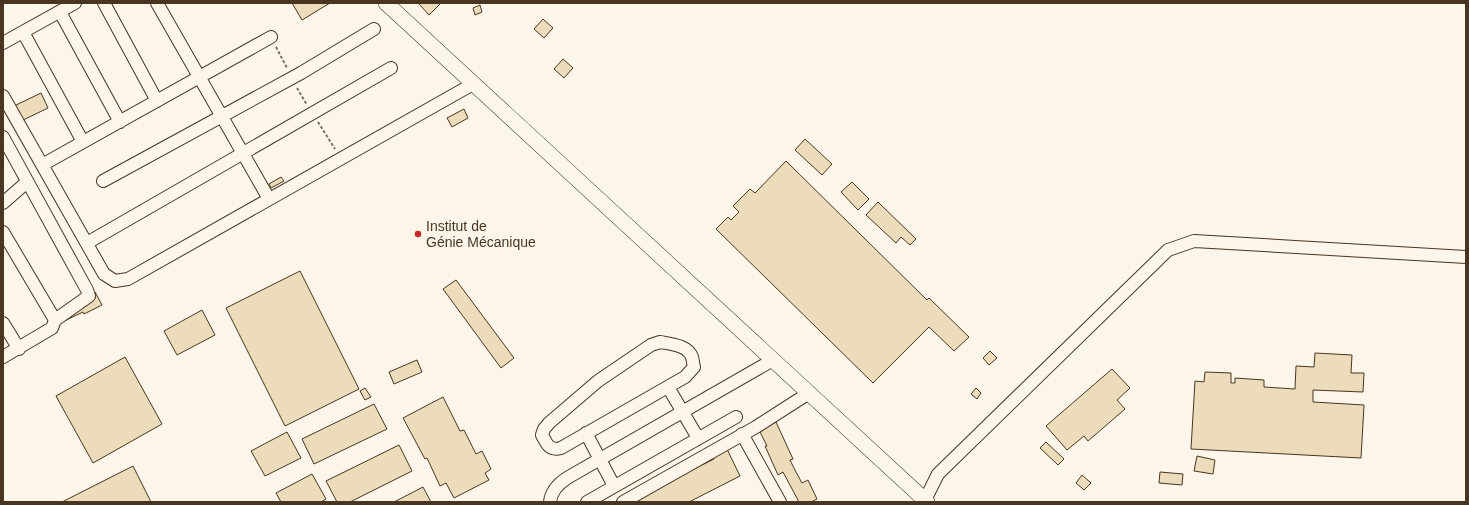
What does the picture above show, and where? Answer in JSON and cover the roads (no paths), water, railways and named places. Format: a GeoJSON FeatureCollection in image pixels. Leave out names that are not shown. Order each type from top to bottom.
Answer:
{"type":"FeatureCollection","features":[{"type":"Feature","properties":{"kind":"main road"},"geometry":{"type":"LineString","coordinates":[[386,3],[926,501]]}},
{"type":"Feature","properties":{"kind":"street"},"geometry":{"type":"LineString","coordinates":[[3,43],[75,3]]}},
{"type":"Feature","properties":{"kind":"street"},"geometry":{"type":"LineString","coordinates":[[104,3],[157,101]]}},
{"type":"Feature","properties":{"kind":"street"},"geometry":{"type":"LineString","coordinates":[[156,3],[269,199]]}},
{"type":"Feature","properties":{"kind":"street"},"geometry":{"type":"LineString","coordinates":[[60,12],[120,122]]}},
{"type":"Feature","properties":{"kind":"street"},"geometry":{"type":"LineString","coordinates":[[103,181],[292,78],[374,29]]}},
{"type":"Feature","properties":{"kind":"street"},"geometry":{"type":"LineString","coordinates":[[23,32],[83,142]]}},
{"type":"Feature","properties":{"kind":"street"},"geometry":{"type":"LineString","coordinates":[[42,165],[271,38]]}},
{"type":"Feature","properties":{"kind":"street"},"geometry":{"type":"LineString","coordinates":[[86,243],[391,68]]}},
{"type":"Feature","properties":{"kind":"street"},"geometry":{"type":"LineString","coordinates":[[3,96],[104,274],[115,281],[128,279],[473,84]]}},
{"type":"Feature","properties":{"kind":"street"},"geometry":{"type":"LineString","coordinates":[[3,357],[19,349],[52,328],[54,320],[89,296],[4,141]]}},
{"type":"Feature","properties":{"kind":"street"},"geometry":{"type":"LineString","coordinates":[[3,203],[27,182]]}},
{"type":"Feature","properties":{"kind":"street"},"geometry":{"type":"LineString","coordinates":[[3,232],[54,320]]}},
{"type":"Feature","properties":{"kind":"street"},"geometry":{"type":"LineString","coordinates":[[926,501],[938,474],[1168,250],[1194,241],[1466,257]]}},
{"type":"Feature","properties":{"kind":"street"},"geometry":{"type":"LineString","coordinates":[[3,323],[19,349]]}},
{"type":"Feature","properties":{"kind":"street"},"geometry":{"type":"LineString","coordinates":[[660,342],[674,344],[688,350],[692,357],[694,367],[685,377],[586,433],[561,448],[556,449],[546,444],[542,435],[544,429],[549,423],[598,382],[651,345],[660,342]]}},
{"type":"Feature","properties":{"kind":"street"},"geometry":{"type":"LineString","coordinates":[[550,502],[551,495],[558,485],[567,478],[773,360]]}},
{"type":"Feature","properties":{"kind":"street"},"geometry":{"type":"LineString","coordinates":[[668,387],[698,438]]}},
{"type":"Feature","properties":{"kind":"street"},"geometry":{"type":"LineString","coordinates":[[623,502],[742,434],[809,393]]}},
{"type":"Feature","properties":{"kind":"street"},"geometry":{"type":"LineString","coordinates":[[587,502],[736,417]]}},
{"type":"Feature","properties":{"kind":"street"},"geometry":{"type":"LineString","coordinates":[[586,433],[614,486]]}},
{"type":"Feature","properties":{"kind":"street"},"geometry":{"type":"LineString","coordinates":[[742,434],[780,502]]}},
{"type":"Feature","properties":{"kind":"place","name":"Institut de Génie Mécanique"},"geometry":{"type":"Point","coordinates":[418,234]}}]}
